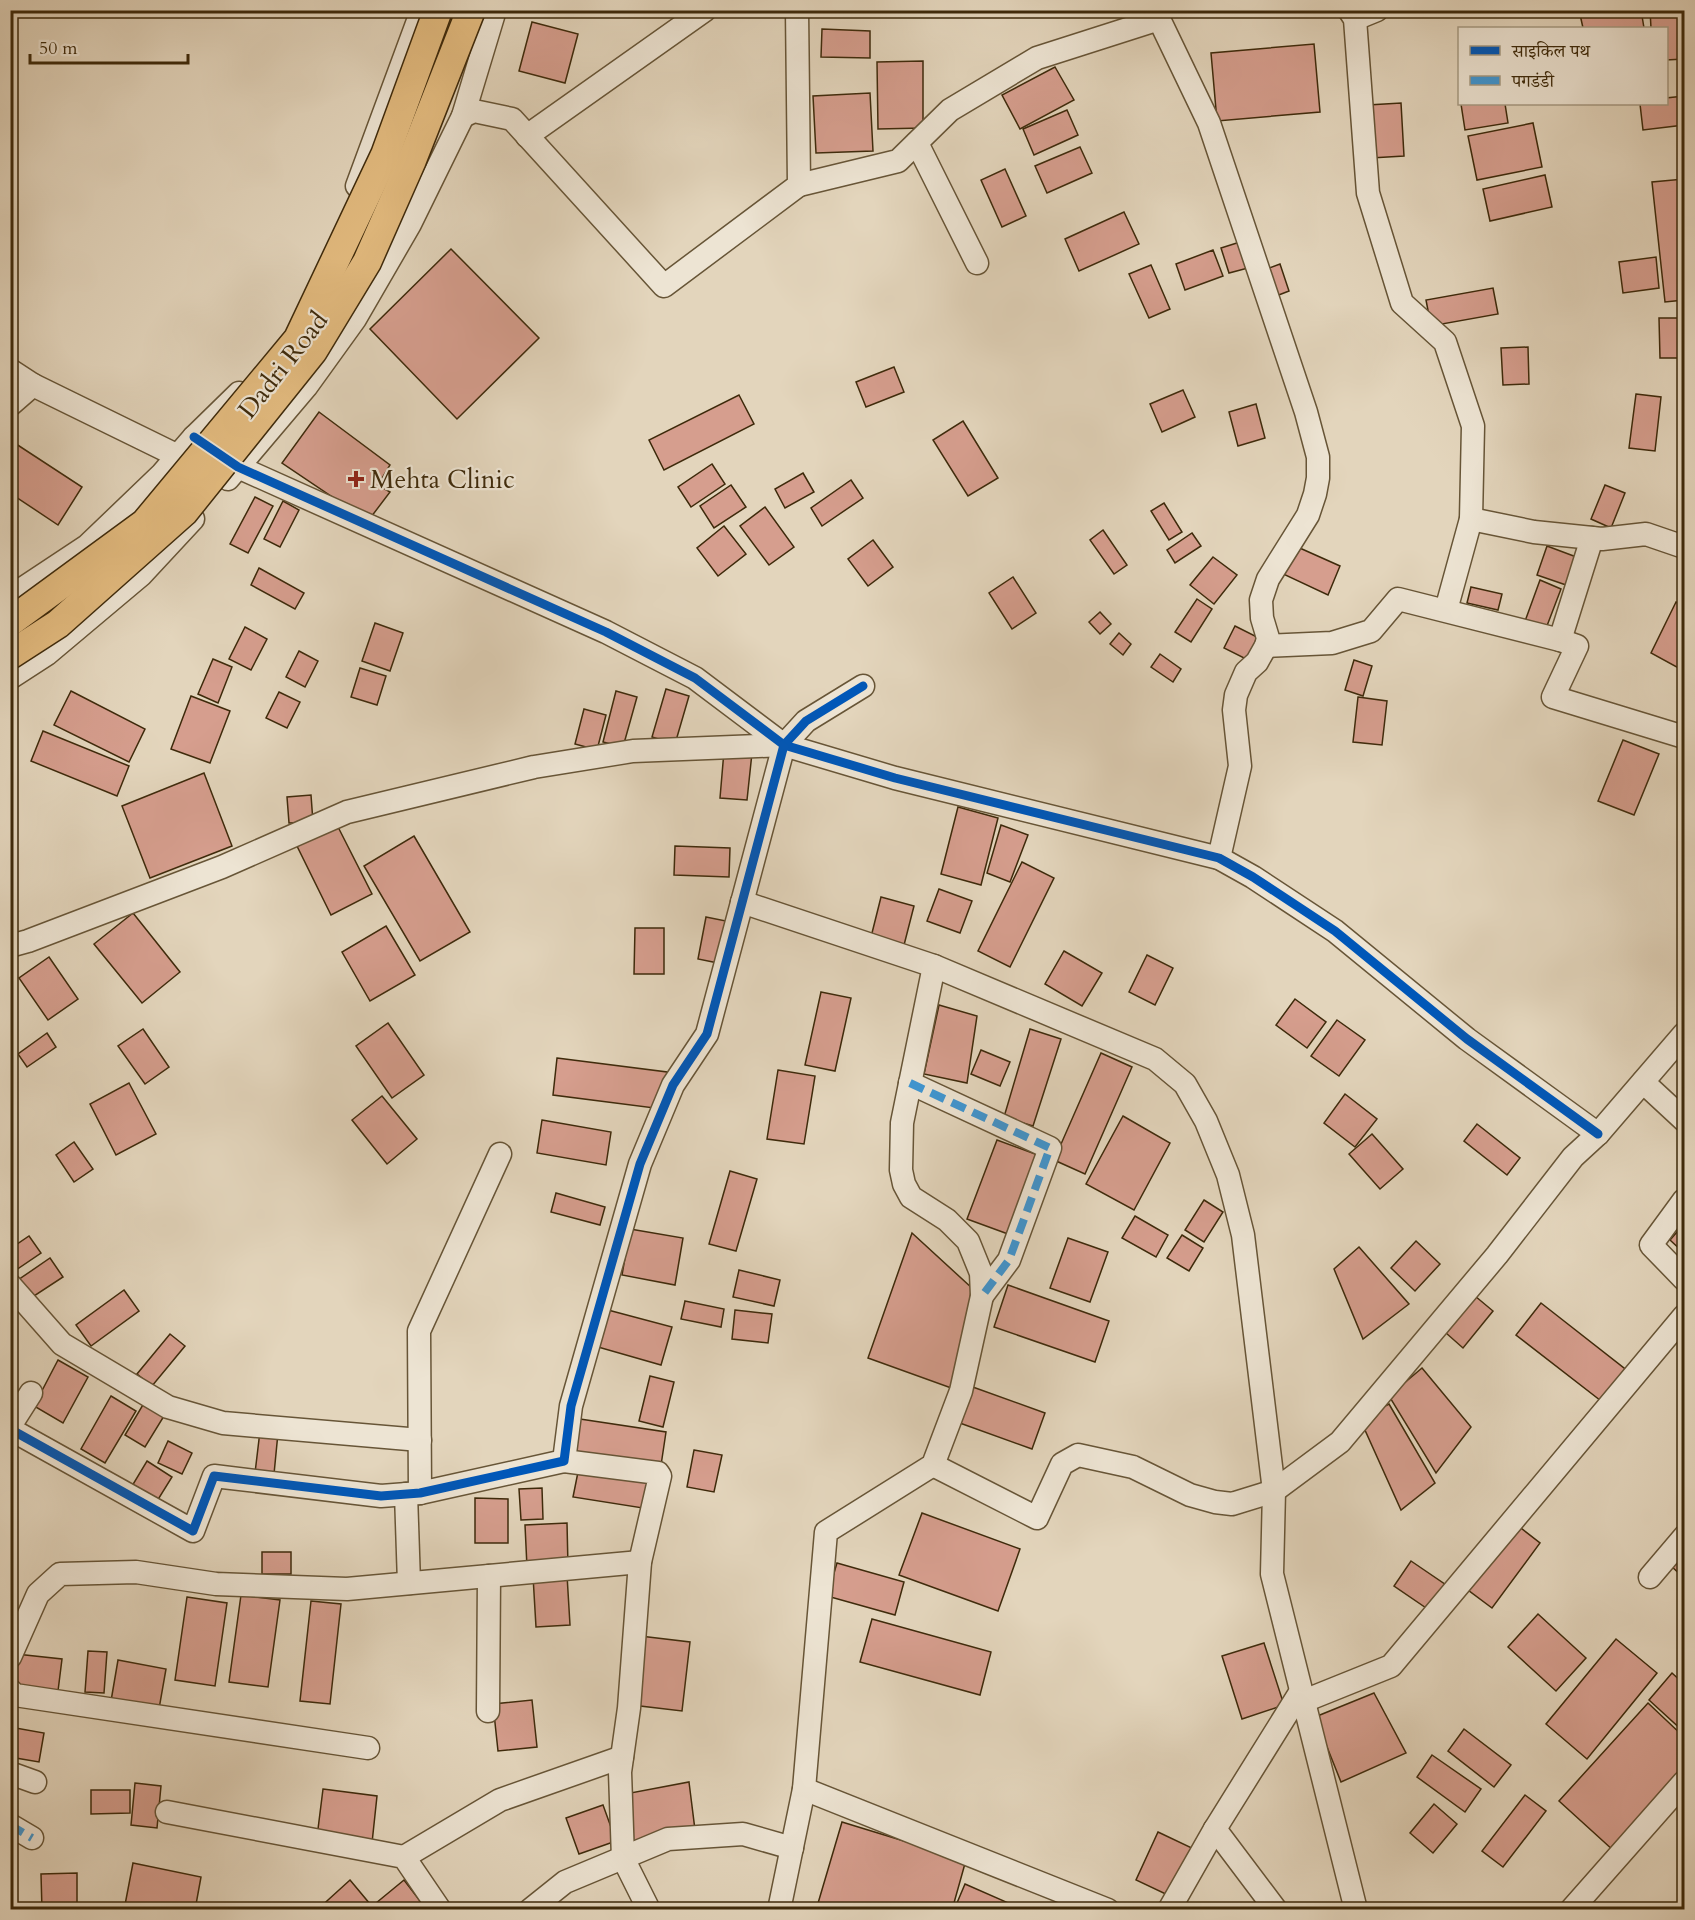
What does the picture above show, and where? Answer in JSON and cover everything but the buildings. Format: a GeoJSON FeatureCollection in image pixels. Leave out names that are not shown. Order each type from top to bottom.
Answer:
{"type":"FeatureCollection","features":[{"type":"Feature","properties":{"kind":"main road"},"geometry":{"type":"LineString","coordinates":[[10,622],[145,523],[298,339],[385,155],[438,10]]}},
{"type":"Feature","properties":{"kind":"main road"},"geometry":{"type":"LineString","coordinates":[[10,656],[58,624],[184,512],[313,351],[367,262],[412,160],[471,10]]}},
{"type":"Feature","properties":{"kind":"street","name":"Dadri Road"},"geometry":{"type":"LineString","coordinates":[[10,597],[87,546],[162,474],[194,437],[263,369],[309,293],[354,196],[422,10]]}},
{"type":"Feature","properties":{"kind":"street","name":"Dadri Road"},"geometry":{"type":"LineString","coordinates":[[10,678],[47,654],[141,575],[210,501],[306,387],[355,319],[410,224],[463,116],[495,10]]}},
{"type":"Feature","properties":{"kind":"street"},"geometry":{"type":"LineString","coordinates":[[527,136],[705,10]]}},
{"type":"Feature","properties":{"kind":"street"},"geometry":{"type":"LineString","coordinates":[[797,10],[799,185]]}},
{"type":"Feature","properties":{"kind":"street"},"geometry":{"type":"LineString","coordinates":[[1377,10],[1352,15],[1368,194],[1402,303],[1445,342],[1473,426],[1471,519],[1446,610]]}},
{"type":"Feature","properties":{"kind":"street"},"geometry":{"type":"LineString","coordinates":[[463,116],[474,111],[512,119],[664,286],[799,185],[898,161],[950,111],[1037,58],[1155,15],[1209,123],[1306,412],[1318,457],[1318,478],[1308,515],[1268,579],[1261,600],[1262,618],[1268,638],[1266,645],[1257,662],[1246,672],[1236,695],[1234,710],[1240,766],[1218,858]]}},
{"type":"Feature","properties":{"kind":"street"},"geometry":{"type":"LineString","coordinates":[[917,143],[977,263]]}},
{"type":"Feature","properties":{"kind":"street"},"geometry":{"type":"LineString","coordinates":[[10,370],[33,384],[178,456]]}},
{"type":"Feature","properties":{"kind":"street"},"geometry":{"type":"LineString","coordinates":[[10,405],[33,384]]}},
{"type":"Feature","properties":{"kind":"street"},"geometry":{"type":"LineString","coordinates":[[194,437],[238,467],[606,632],[695,678],[784,745]]}},
{"type":"Feature","properties":{"kind":"street"},"geometry":{"type":"LineString","coordinates":[[1471,519],[1534,532],[1602,539],[1646,534],[1684,547]]}},
{"type":"Feature","properties":{"kind":"street"},"geometry":{"type":"LineString","coordinates":[[1560,640],[1592,537]]}},
{"type":"Feature","properties":{"kind":"street"},"geometry":{"type":"LineString","coordinates":[[1266,645],[1332,643],[1371,631],[1398,599],[1577,646],[1553,697],[1684,737]]}},
{"type":"Feature","properties":{"kind":"street"},"geometry":{"type":"LineString","coordinates":[[564,1461],[571,1406],[640,1164],[673,1085],[707,1034],[784,745],[806,721],[863,686]]}},
{"type":"Feature","properties":{"kind":"street"},"geometry":{"type":"LineString","coordinates":[[10,946],[222,867],[347,812],[534,767],[633,751],[784,745],[896,778],[1218,858],[1253,877],[1335,931],[1467,1039],[1598,1134]]}},
{"type":"Feature","properties":{"kind":"street"},"geometry":{"type":"LineString","coordinates":[[742,902],[934,966],[1155,1059],[1185,1084],[1206,1120],[1228,1175],[1243,1235],[1274,1491],[1272,1574],[1356,1910]]}},
{"type":"Feature","properties":{"kind":"street"},"geometry":{"type":"LineString","coordinates":[[779,1910],[804,1789],[826,1532],[933,1465],[961,1391],[982,1296],[981,1273],[968,1242],[947,1220],[912,1197],[904,1184],[901,1170],[902,1123],[934,966]]}},
{"type":"Feature","properties":{"kind":"street"},"geometry":{"type":"LineString","coordinates":[[933,1465],[1037,1518],[1062,1464],[1078,1455],[1133,1467],[1190,1495],[1215,1502],[1232,1504],[1274,1491],[1340,1442],[1497,1255],[1573,1157],[1598,1134],[1684,1034]]}},
{"type":"Feature","properties":{"kind":"street"},"geometry":{"type":"LineString","coordinates":[[1643,1082],[1684,1120]]}},
{"type":"Feature","properties":{"kind":"street"},"geometry":{"type":"LineString","coordinates":[[910,1083],[1050,1149],[1009,1260],[982,1296]]}},
{"type":"Feature","properties":{"kind":"street"},"geometry":{"type":"LineString","coordinates":[[409,1583],[413,1494],[420,1440],[419,1331],[500,1154]]}},
{"type":"Feature","properties":{"kind":"street"},"geometry":{"type":"LineString","coordinates":[[1684,1200],[1651,1245],[1684,1279]]}},
{"type":"Feature","properties":{"kind":"street"},"geometry":{"type":"LineString","coordinates":[[10,1285],[62,1344],[168,1407],[223,1423],[420,1440]]}},
{"type":"Feature","properties":{"kind":"street"},"geometry":{"type":"LineString","coordinates":[[1169,1910],[1215,1829],[1302,1696],[1391,1666],[1684,1317]]}},
{"type":"Feature","properties":{"kind":"street"},"geometry":{"type":"LineString","coordinates":[[31,1393],[10,1427],[193,1531],[214,1476],[381,1496],[413,1494],[564,1461],[660,1474],[640,1562],[629,1708],[620,1772],[623,1858],[649,1910]]}},
{"type":"Feature","properties":{"kind":"street"},"geometry":{"type":"LineString","coordinates":[[1650,1577],[1684,1537]]}},
{"type":"Feature","properties":{"kind":"street"},"geometry":{"type":"LineString","coordinates":[[10,1657],[38,1594],[60,1574],[136,1572],[216,1584],[335,1588],[640,1562]]}},
{"type":"Feature","properties":{"kind":"street"},"geometry":{"type":"LineString","coordinates":[[488,1711],[489,1576]]}},
{"type":"Feature","properties":{"kind":"street"},"geometry":{"type":"LineString","coordinates":[[10,1690],[15,1695],[368,1748]]}},
{"type":"Feature","properties":{"kind":"street"},"geometry":{"type":"LineString","coordinates":[[166,1812],[404,1857],[500,1800],[622,1757]]}},
{"type":"Feature","properties":{"kind":"street"},"geometry":{"type":"LineString","coordinates":[[10,1773],[35,1782]]}},
{"type":"Feature","properties":{"kind":"street"},"geometry":{"type":"LineString","coordinates":[[1571,1910],[1684,1782]]}},
{"type":"Feature","properties":{"kind":"street"},"geometry":{"type":"LineString","coordinates":[[804,1789],[1108,1910]]}},
{"type":"Feature","properties":{"kind":"street"},"geometry":{"type":"LineString","coordinates":[[10,1825],[32,1838]]}},
{"type":"Feature","properties":{"kind":"street"},"geometry":{"type":"LineString","coordinates":[[1215,1829],[1276,1910]]}},
{"type":"Feature","properties":{"kind":"street"},"geometry":{"type":"LineString","coordinates":[[530,1910],[565,1882],[668,1839],[743,1834],[792,1848]]}},
{"type":"Feature","properties":{"kind":"street"},"geometry":{"type":"LineString","coordinates":[[404,1857],[440,1910]]}},
{"type":"Feature","properties":{"kind":"marked path"},"geometry":{"type":"LineString","coordinates":[[910,1083],[1050,1148],[1009,1260],[982,1296]]}},
{"type":"Feature","properties":{"kind":"marked path"},"geometry":{"type":"LineString","coordinates":[[10,1825],[32,1838]]}},
{"type":"Feature","properties":{"kind":"cycle path"},"geometry":{"type":"LineString","coordinates":[[194,437],[238,467],[606,632],[695,678],[784,745],[895,778],[1219,858],[1253,877],[1335,931],[1467,1039],[1598,1134]]}},
{"type":"Feature","properties":{"kind":"cycle path"},"geometry":{"type":"LineString","coordinates":[[10,1429],[193,1531],[214,1476],[381,1496],[420,1493],[564,1461],[571,1406],[640,1164],[673,1085],[707,1034],[784,745],[806,721],[863,686]]}},
{"type":"Feature","properties":{"kind":"place","name":"Mehta Clinic"},"geometry":{"type":"Point","coordinates":[356,479]}}]}
